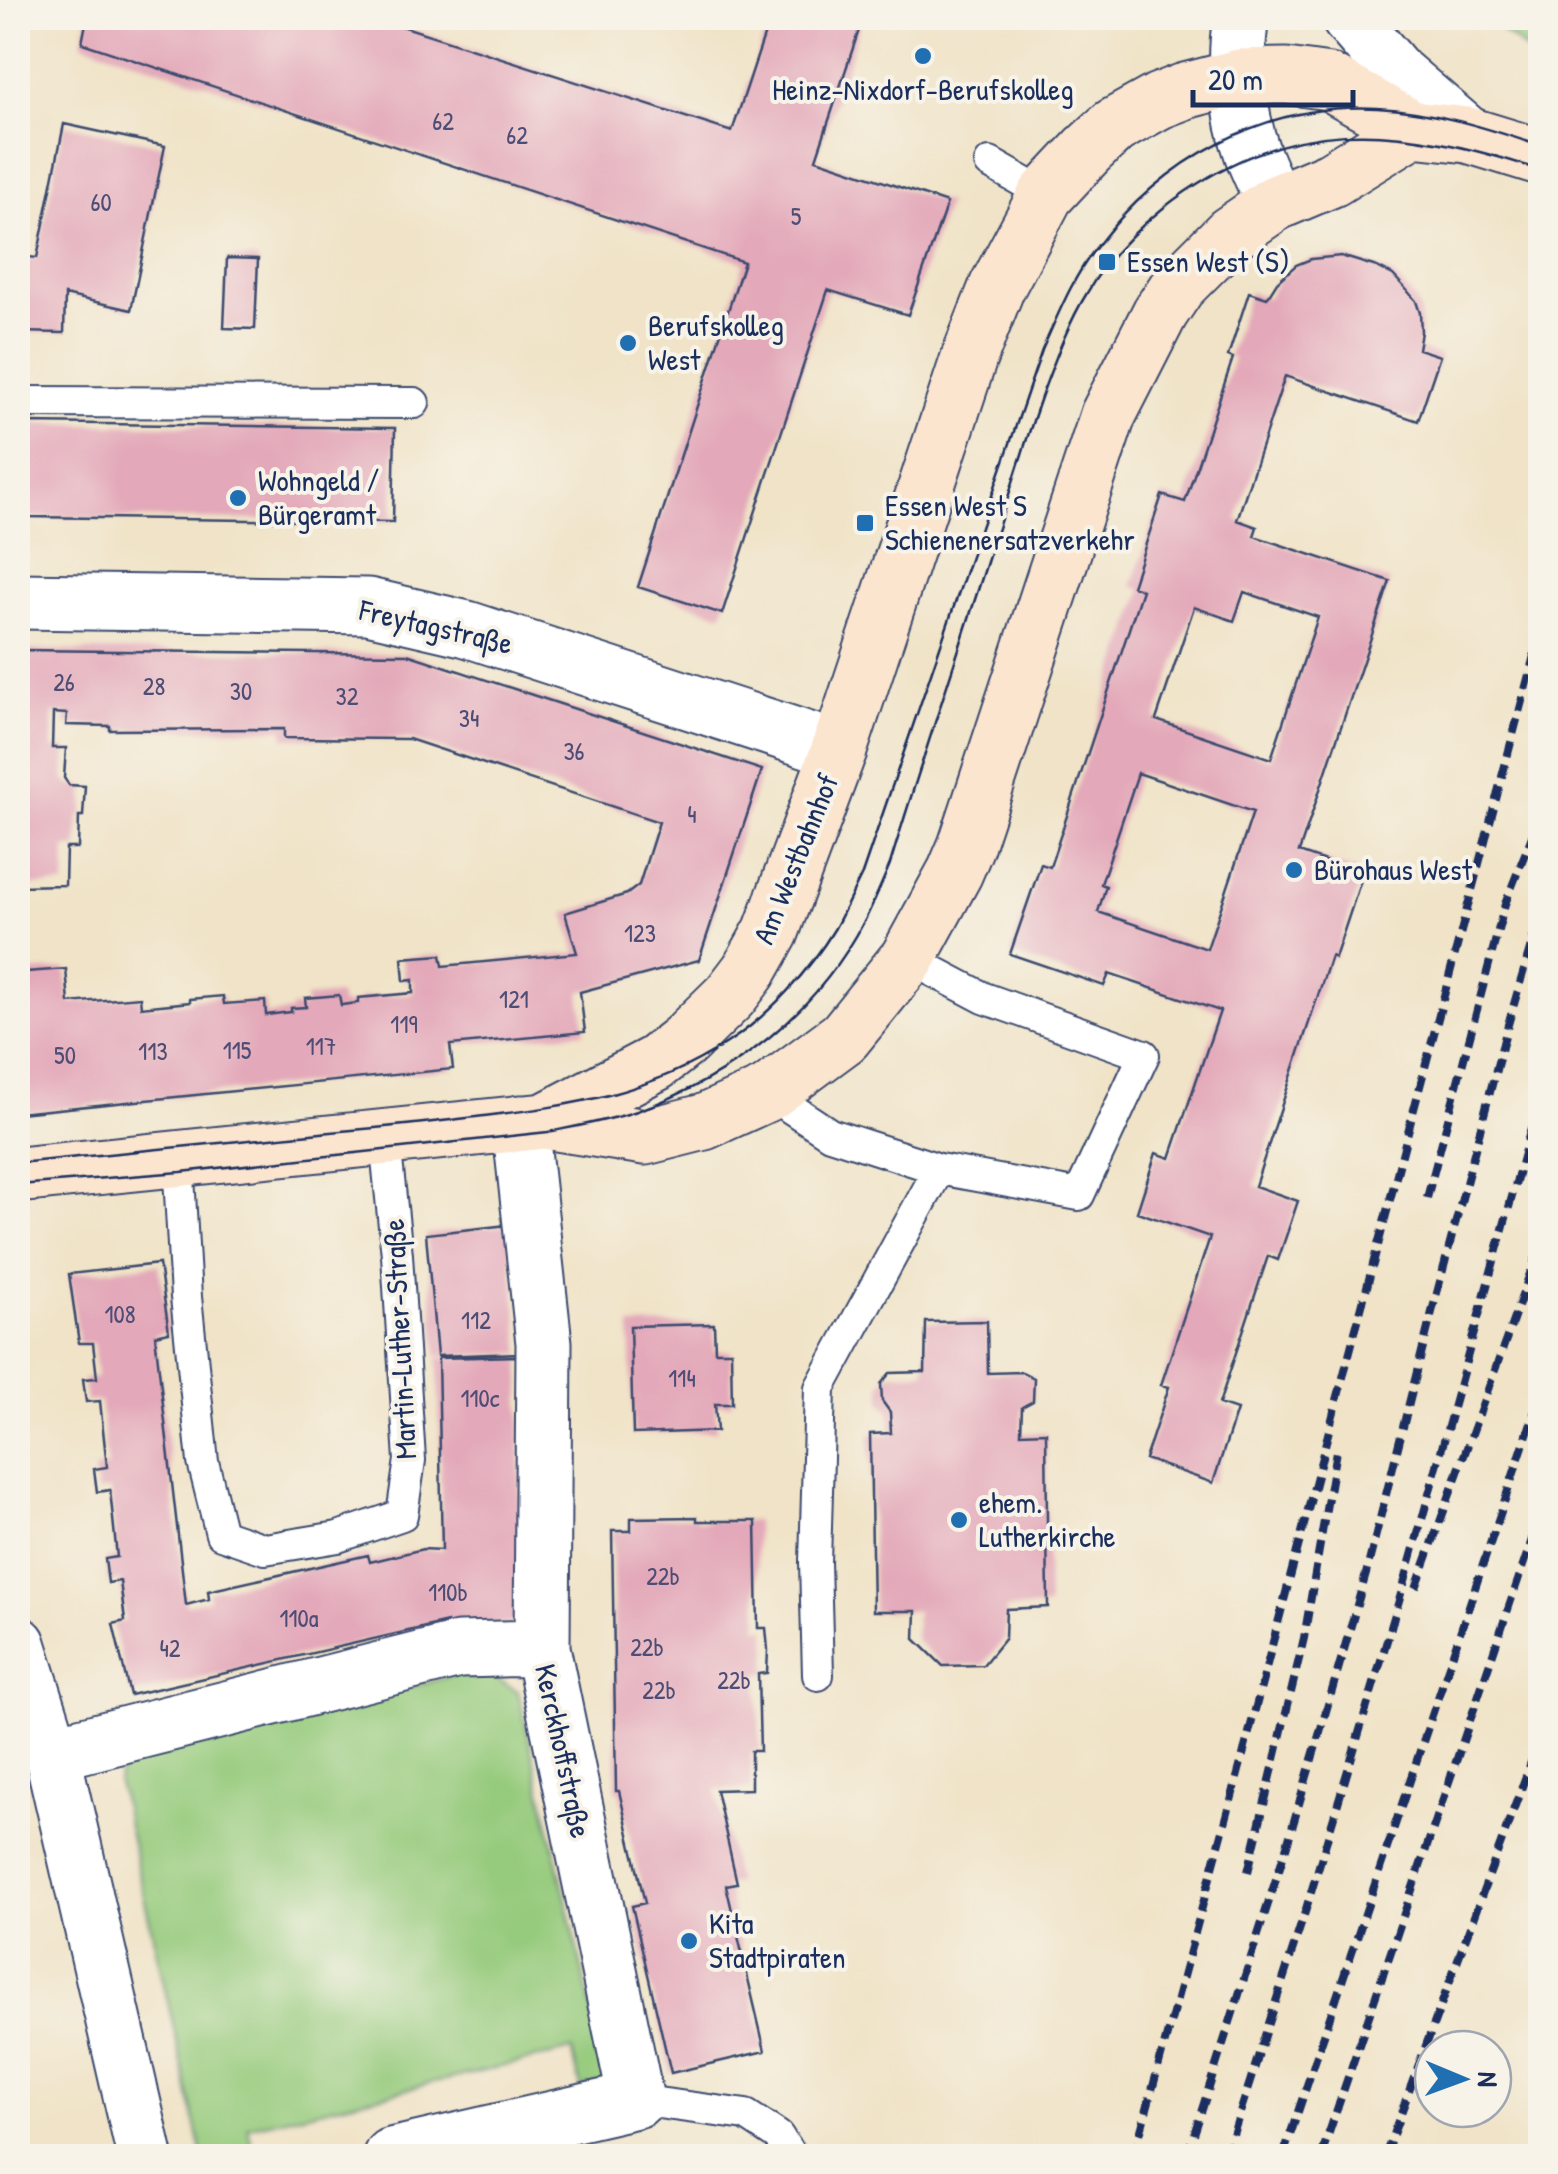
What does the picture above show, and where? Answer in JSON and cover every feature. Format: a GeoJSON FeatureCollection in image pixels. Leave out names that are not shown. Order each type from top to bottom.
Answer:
{"type":"FeatureCollection","features":[{"type":"Feature","properties":{"kind":"main road","name":"Am Westbahnhof"},"geometry":{"type":"LineString","coordinates":[[532,1122],[656,1063],[711,1017],[750,970],[771,932],[839,750],[968,358],[997,286],[1046,195],[1114,126],[1185,90],[1240,77],[1286,76],[1330,82],[1414,129]]}},
{"type":"Feature","properties":{"kind":"main road"},"geometry":{"type":"LineString","coordinates":[[18,1175],[532,1122],[645,1137],[704,1122],[768,1094],[844,1037],[908,958],[955,872],[1108,416],[1160,312],[1178,286],[1230,234],[1275,203],[1332,179],[1414,129],[1468,135],[1540,157]]}},
{"type":"Feature","properties":{"kind":"street"},"geometry":{"type":"LineString","coordinates":[[1241,18],[1240,77],[1245,130],[1252,155],[1275,203]]}},
{"type":"Feature","properties":{"kind":"street"},"geometry":{"type":"LineString","coordinates":[[1349,18],[1396,73],[1468,135]]}},
{"type":"Feature","properties":{"kind":"street","name":"Freytagstraße"},"geometry":{"type":"LineString","coordinates":[[18,601],[368,606],[468,629],[839,750]]}},
{"type":"Feature","properties":{"kind":"street"},"geometry":{"type":"LineString","coordinates":[[532,1122],[544,1343],[542,1648]]}},
{"type":"Feature","properties":{"kind":"street"},"geometry":{"type":"LineString","coordinates":[[18,1644],[52,1753],[145,2156]]}},
{"type":"Feature","properties":{"kind":"street","name":"Kerckhoffstraße"},"geometry":{"type":"LineString","coordinates":[[52,1753],[459,1650],[542,1648],[636,2100]]}},
{"type":"Feature","properties":{"kind":"street"},"geometry":{"type":"LineString","coordinates":[[392,2156],[636,2100]]}},
{"type":"Feature","properties":{"kind":"lane"},"geometry":{"type":"LineString","coordinates":[[990,163],[1046,195]]}},
{"type":"Feature","properties":{"kind":"lane"},"geometry":{"type":"LineString","coordinates":[[18,402],[414,403]]}},
{"type":"Feature","properties":{"kind":"lane"},"geometry":{"type":"LineString","coordinates":[[768,1094],[830,1134],[940,1169],[1080,1195],[1144,1055],[984,998],[908,958]]}},
{"type":"Feature","properties":{"kind":"lane","name":"Martin-Luther-Straße"},"geometry":{"type":"LineString","coordinates":[[178,1159],[185,1282],[203,1462],[221,1534],[265,1549],[338,1538],[402,1515],[410,1460],[387,1137]]}},
{"type":"Feature","properties":{"kind":"lane"},"geometry":{"type":"LineString","coordinates":[[818,1676],[815,1562],[820,1388],[940,1169]]}},
{"type":"Feature","properties":{"kind":"lane"},"geometry":{"type":"LineString","coordinates":[[636,2100],[746,2115],[778,2136],[791,2156]]}},
{"type":"Feature","properties":{"kind":"green space"},"geometry":{"type":"Polygon","coordinates":[[[1487,18],[1540,18],[1540,62],[1487,18]]]}},
{"type":"Feature","properties":{"kind":"green space"},"geometry":{"type":"Polygon","coordinates":[[[478,1669],[518,1691],[608,2081],[581,2088],[572,2050],[248,2127],[254,2156],[203,2156],[118,1782],[120,1767],[131,1759],[478,1669]]]}},
{"type":"Feature","properties":{"kind":"building"},"geometry":{"type":"Polygon","coordinates":[[[87,18],[377,18],[732,132],[770,18],[863,18],[816,159],[947,203],[908,315],[828,290],[722,614],[638,587],[744,262],[82,43],[87,18]]]}},
{"type":"Feature","properties":{"kind":"building"},"geometry":{"type":"Polygon","coordinates":[[[64,124],[165,146],[131,310],[65,295],[64,333],[18,332],[18,256],[37,258],[64,124]]]}},
{"type":"Feature","properties":{"kind":"building","name":"Bürohaus West"},"geometry":{"type":"Polygon","coordinates":[[[1341,256],[1393,275],[1416,301],[1421,332],[1418,349],[1440,356],[1418,421],[1285,376],[1237,520],[1257,527],[1254,536],[1390,581],[1299,852],[1363,874],[1335,958],[1331,956],[1255,1186],[1298,1201],[1278,1260],[1268,1256],[1219,1404],[1237,1410],[1213,1483],[1145,1459],[1169,1387],[1161,1385],[1210,1237],[1137,1212],[1156,1153],[1170,1158],[1220,1011],[1109,974],[1104,986],[1010,954],[1041,864],[1050,867],[1142,590],[1132,586],[1162,495],[1185,502],[1233,358],[1228,356],[1249,292],[1267,298],[1277,282],[1296,265],[1341,256]],[[1244,592],[1234,621],[1194,607],[1156,720],[1271,759],[1318,617],[1244,592]],[[1138,773],[1101,884],[1106,886],[1098,912],[1207,949],[1253,812],[1138,773]]]}},
{"type":"Feature","properties":{"kind":"building"},"geometry":{"type":"Polygon","coordinates":[[[227,258],[258,259],[255,329],[224,328],[227,258]]]}},
{"type":"Feature","properties":{"kind":"building"},"geometry":{"type":"Polygon","coordinates":[[[29,423],[395,428],[393,522],[28,517],[29,423]]]}},
{"type":"Feature","properties":{"kind":"building"},"geometry":{"type":"Polygon","coordinates":[[[18,650],[407,654],[762,770],[699,960],[580,992],[585,1032],[450,1045],[453,1069],[18,1113],[18,1008],[29,1007],[26,972],[66,969],[69,1003],[140,997],[141,1007],[223,996],[224,1004],[265,1001],[266,1015],[306,1007],[305,998],[339,995],[341,1005],[358,1003],[358,998],[413,993],[413,980],[404,981],[402,958],[441,955],[443,966],[577,953],[565,913],[627,894],[639,885],[659,822],[409,739],[284,738],[284,729],[110,730],[110,726],[66,725],[67,714],[53,713],[52,748],[66,748],[64,778],[69,785],[85,786],[78,848],[66,848],[65,885],[18,886],[18,650]]]}},
{"type":"Feature","properties":{"kind":"building"},"geometry":{"type":"Polygon","coordinates":[[[508,1225],[521,1353],[437,1356],[426,1234],[508,1225]]]}},
{"type":"Feature","properties":{"kind":"building"},"geometry":{"type":"Polygon","coordinates":[[[159,1264],[169,1332],[155,1335],[186,1605],[209,1599],[208,1591],[368,1555],[370,1562],[423,1549],[442,1550],[438,1358],[521,1356],[520,1624],[447,1622],[130,1695],[113,1624],[125,1621],[120,1581],[108,1583],[105,1559],[117,1557],[110,1490],[97,1492],[94,1469],[107,1467],[100,1401],[86,1402],[83,1379],[97,1378],[93,1343],[79,1343],[69,1274],[159,1264]]]}},
{"type":"Feature","properties":{"kind":"building","name":"ehem. Lutherkirche"},"geometry":{"type":"Polygon","coordinates":[[[987,1321],[988,1373],[1022,1372],[1034,1378],[1033,1401],[1022,1407],[1021,1433],[1046,1432],[1048,1607],[1006,1609],[1005,1638],[983,1665],[943,1666],[915,1639],[916,1611],[873,1611],[870,1434],[891,1433],[890,1412],[882,1401],[881,1384],[890,1373],[925,1372],[926,1322],[987,1321]]]}},
{"type":"Feature","properties":{"kind":"building"},"geometry":{"type":"Polygon","coordinates":[[[714,1324],[715,1351],[731,1351],[732,1404],[715,1404],[717,1431],[633,1434],[630,1326],[714,1324]]]}},
{"type":"Feature","properties":{"kind":"building"},"geometry":{"type":"Polygon","coordinates":[[[697,1517],[697,1521],[756,1521],[758,1628],[766,1628],[768,1650],[767,1673],[758,1674],[760,1751],[751,1751],[751,1789],[716,1790],[737,1883],[726,1885],[765,2051],[671,2073],[632,1906],[645,1903],[616,1791],[612,1531],[631,1531],[631,1518],[697,1517]]]}},
{"type":"Feature","properties":{"kind":"tram line"},"geometry":{"type":"LineString","coordinates":[[18,1163],[412,1124],[580,1102],[640,1086],[727,1043],[773,1006],[801,976],[835,928],[862,874],[1042,350],[1079,273],[1122,217],[1151,189],[1219,143],[1295,115],[1335,109],[1398,110],[1460,121],[1540,146]]}},
{"type":"Feature","properties":{"kind":"tram line"},"geometry":{"type":"LineString","coordinates":[[18,1185],[181,1172],[548,1132],[637,1111],[673,1097],[739,1060],[797,1012],[823,984],[872,906],[890,864],[1049,377],[1080,304],[1120,247],[1162,209],[1208,177],[1254,155],[1299,141],[1345,135],[1391,136],[1439,142],[1540,170]]}},
{"type":"Feature","properties":{"kind":"railway"},"geometry":{"type":"LineString","coordinates":[[1134,2156],[1540,633]]}},
{"type":"Feature","properties":{"kind":"railway"},"geometry":{"type":"LineString","coordinates":[[1427,1198],[1505,904],[1540,816]]}},
{"type":"Feature","properties":{"kind":"railway"},"geometry":{"type":"LineString","coordinates":[[1187,2156],[1287,1845],[1366,1574],[1433,1308],[1540,915]]}},
{"type":"Feature","properties":{"kind":"railway"},"geometry":{"type":"LineString","coordinates":[[1226,2156],[1404,1584],[1540,1096]]}},
{"type":"Feature","properties":{"kind":"railway"},"geometry":{"type":"LineString","coordinates":[[1416,1588],[1540,1246]]}},
{"type":"Feature","properties":{"kind":"railway"},"geometry":{"type":"LineString","coordinates":[[1283,2156],[1540,1396]]}},
{"type":"Feature","properties":{"kind":"railway"},"geometry":{"type":"LineString","coordinates":[[1248,1872],[1304,1638],[1337,1445]]}},
{"type":"Feature","properties":{"kind":"railway"},"geometry":{"type":"LineString","coordinates":[[1321,2156],[1540,1516]]}},
{"type":"Feature","properties":{"kind":"railway"},"geometry":{"type":"LineString","coordinates":[[1385,2156],[1540,1738]]}},
{"type":"Feature","properties":{"kind":"place","name":"Heinz-Nixdorf-Berufskolleg"},"geometry":{"type":"Point","coordinates":[923,56]}},
{"type":"Feature","properties":{"kind":"place","name":"Essen West (S)"},"geometry":{"type":"Point","coordinates":[1107,262]}},
{"type":"Feature","properties":{"kind":"place","name":"Berufskolleg West"},"geometry":{"type":"Point","coordinates":[628,343]}},
{"type":"Feature","properties":{"kind":"place","name":"Wohngeld / Bürgeramt"},"geometry":{"type":"Point","coordinates":[238,498]}},
{"type":"Feature","properties":{"kind":"place","name":"Essen West S Schienenersatzverkehr"},"geometry":{"type":"Point","coordinates":[865,523]}},
{"type":"Feature","properties":{"kind":"place","name":"Bürohaus West"},"geometry":{"type":"Point","coordinates":[1294,870]}},
{"type":"Feature","properties":{"kind":"place","name":"ehem. Lutherkirche"},"geometry":{"type":"Point","coordinates":[959,1520]}},
{"type":"Feature","properties":{"kind":"place","name":"Kita Stadtpiraten"},"geometry":{"type":"Point","coordinates":[689,1941]}}]}
